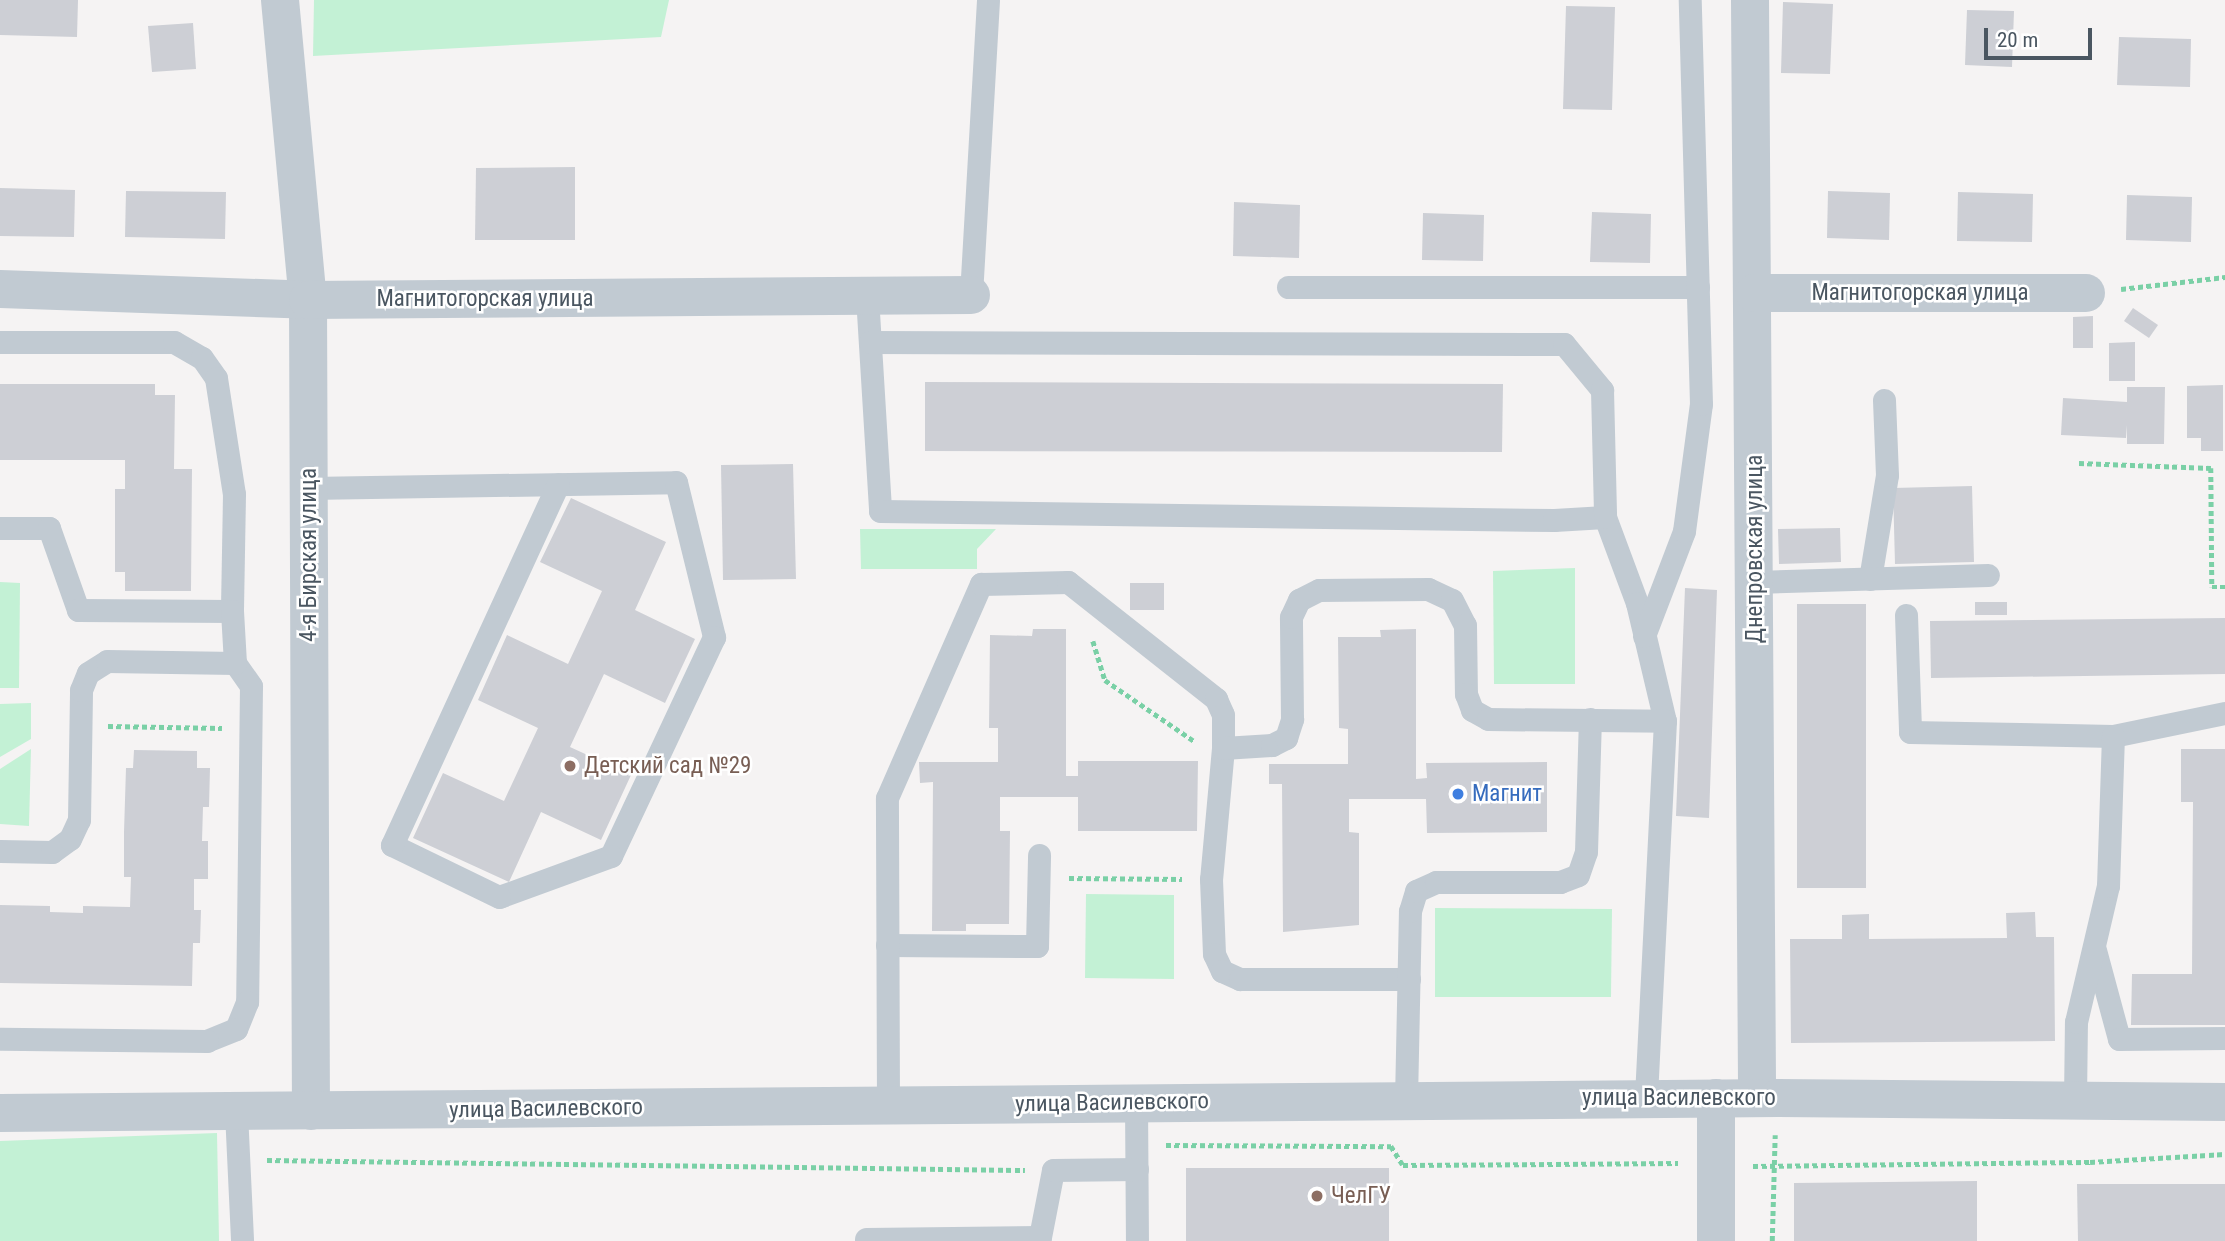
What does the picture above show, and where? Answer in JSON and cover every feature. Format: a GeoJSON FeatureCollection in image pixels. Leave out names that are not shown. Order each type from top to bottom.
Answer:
{"type":"FeatureCollection","features":[{"type":"Feature","properties":{"kind":"street","name":"4-я Бирская улица"},"geometry":{"type":"LineString","coordinates":[[280,0],[308,300],[311,1111]]}},
{"type":"Feature","properties":{"kind":"street","name":"Днепровская улица"},"geometry":{"type":"LineString","coordinates":[[1750,0],[1755,582],[1768,1098]]}},
{"type":"Feature","properties":{"kind":"street","name":"Магнитогорская улица"},"geometry":{"type":"LineString","coordinates":[[0,289],[308,300],[971,295]]}},
{"type":"Feature","properties":{"kind":"street","name":"Магнитогорская улица"},"geometry":{"type":"LineString","coordinates":[[1754,293],[2086,293]]}},
{"type":"Feature","properties":{"kind":"street","name":"улица Василевского"},"geometry":{"type":"LineString","coordinates":[[0,1113],[1716,1098],[2225,1102]]}},
{"type":"Feature","properties":{"kind":"street"},"geometry":{"type":"LineString","coordinates":[[1716,1098],[1716,1241]]}},
{"type":"Feature","properties":{"kind":"lane"},"geometry":{"type":"LineString","coordinates":[[971,295],[988,0]]}},
{"type":"Feature","properties":{"kind":"lane"},"geometry":{"type":"LineString","coordinates":[[1644,636],[1684,531],[1701,404],[1690,0]]}},
{"type":"Feature","properties":{"kind":"lane"},"geometry":{"type":"LineString","coordinates":[[1288,287],[1698,287]]}},
{"type":"Feature","properties":{"kind":"lane"},"geometry":{"type":"LineString","coordinates":[[867,296],[880,511],[1554,520],[1605,517]]}},
{"type":"Feature","properties":{"kind":"lane"},"geometry":{"type":"LineString","coordinates":[[0,342],[174,342],[202,358],[216,378],[234,494],[232,611],[235,663],[251,686],[247,1002],[236,1029],[207,1041],[0,1038]]}},
{"type":"Feature","properties":{"kind":"lane"},"geometry":{"type":"LineString","coordinates":[[870,342],[1564,344],[1602,390],[1605,517],[1637,603],[1665,720],[1646,1099]]}},
{"type":"Feature","properties":{"kind":"lane"},"geometry":{"type":"LineString","coordinates":[[1870,579],[1887,475],[1884,400]]}},
{"type":"Feature","properties":{"kind":"lane"},"geometry":{"type":"LineString","coordinates":[[309,488],[676,482],[713,637],[611,856],[499,897],[392,845],[558,484]]}},
{"type":"Feature","properties":{"kind":"lane"},"geometry":{"type":"LineString","coordinates":[[0,528],[49,528],[78,610],[232,611]]}},
{"type":"Feature","properties":{"kind":"lane"},"geometry":{"type":"LineString","coordinates":[[1755,582],[1989,575]]}},
{"type":"Feature","properties":{"kind":"lane"},"geometry":{"type":"LineString","coordinates":[[888,1106],[887,798],[972,598],[981,584],[998,580],[1068,582],[1216,699],[1223,715],[1222,754],[1211,879],[1214,954],[1222,971],[1240,979],[1409,979]]}},
{"type":"Feature","properties":{"kind":"lane"},"geometry":{"type":"LineString","coordinates":[[1222,754],[1272,745],[1286,738],[1292,719],[1291,617],[1299,600],[1320,590],[1428,589],[1452,600],[1465,625],[1466,694],[1472,710],[1488,719],[1665,720]]}},
{"type":"Feature","properties":{"kind":"lane"},"geometry":{"type":"LineString","coordinates":[[1906,615],[1910,732],[2113,736],[2225,713]]}},
{"type":"Feature","properties":{"kind":"lane"},"geometry":{"type":"LineString","coordinates":[[0,851],[52,852],[70,839],[79,820],[80,690],[88,673],[107,662],[235,663]]}},
{"type":"Feature","properties":{"kind":"lane"},"geometry":{"type":"LineString","coordinates":[[1406,1100],[1410,911],[1416,891],[1436,883],[1560,882],[1578,875],[1586,852],[1590,719]]}},
{"type":"Feature","properties":{"kind":"lane"},"geometry":{"type":"LineString","coordinates":[[2075,1100],[2076,1021],[2108,886],[2113,736]]}},
{"type":"Feature","properties":{"kind":"lane"},"geometry":{"type":"LineString","coordinates":[[887,946],[1037,946],[1039,866]]}},
{"type":"Feature","properties":{"kind":"lane"},"geometry":{"type":"LineString","coordinates":[[2094,947],[2119,1039],[2225,1038]]}},
{"type":"Feature","properties":{"kind":"lane"},"geometry":{"type":"LineString","coordinates":[[1136,1102],[1137,1241]]}},
{"type":"Feature","properties":{"kind":"lane"},"geometry":{"type":"LineString","coordinates":[[236,1112],[242,1241]]}},
{"type":"Feature","properties":{"kind":"lane"},"geometry":{"type":"LineString","coordinates":[[866,1239],[1040,1237],[1054,1170],[1137,1169]]}},
{"type":"Feature","properties":{"kind":"path"},"geometry":{"type":"LineString","coordinates":[[2086,293],[2225,277]]}},
{"type":"Feature","properties":{"kind":"path"},"geometry":{"type":"LineString","coordinates":[[2079,463],[2211,468],[2213,587],[2225,587]]}},
{"type":"Feature","properties":{"kind":"path"},"geometry":{"type":"LineString","coordinates":[[1079,590],[1104,680],[1222,754]]}},
{"type":"Feature","properties":{"kind":"path"},"geometry":{"type":"LineString","coordinates":[[80,726],[250,729]]}},
{"type":"Feature","properties":{"kind":"path"},"geometry":{"type":"LineString","coordinates":[[1039,866],[1211,879]]}},
{"type":"Feature","properties":{"kind":"path"},"geometry":{"type":"LineString","coordinates":[[1768,1098],[1772,1241]]}},
{"type":"Feature","properties":{"kind":"path"},"geometry":{"type":"LineString","coordinates":[[239,1160],[1054,1170]]}},
{"type":"Feature","properties":{"kind":"green space"},"geometry":{"type":"Polygon","coordinates":[[[314,0],[669,0],[661,37],[313,56],[314,0]]]}},
{"type":"Feature","properties":{"kind":"green space"},"geometry":{"type":"Polygon","coordinates":[[[860,529],[996,529],[977,549],[977,569],[861,569],[860,529]]]}},
{"type":"Feature","properties":{"kind":"green space"},"geometry":{"type":"Polygon","coordinates":[[[1575,568],[1575,684],[1494,684],[1493,571],[1575,568]]]}},
{"type":"Feature","properties":{"kind":"green space"},"geometry":{"type":"Polygon","coordinates":[[[0,582],[20,583],[19,688],[0,688],[0,582]]]}},
{"type":"Feature","properties":{"kind":"green space"},"geometry":{"type":"Polygon","coordinates":[[[31,703],[31,739],[0,757],[0,704],[31,703]]]}},
{"type":"Feature","properties":{"kind":"green space"},"geometry":{"type":"Polygon","coordinates":[[[31,749],[29,826],[0,824],[0,769],[31,749]]]}},
{"type":"Feature","properties":{"kind":"green space"},"geometry":{"type":"Polygon","coordinates":[[[1086,894],[1174,895],[1174,979],[1085,978],[1086,894]]]}},
{"type":"Feature","properties":{"kind":"green space"},"geometry":{"type":"Polygon","coordinates":[[[1435,908],[1612,909],[1611,997],[1435,997],[1435,908]]]}},
{"type":"Feature","properties":{"kind":"green space"},"geometry":{"type":"Polygon","coordinates":[[[217,1133],[219,1241],[0,1241],[0,1141],[217,1133]]]}},
{"type":"Feature","properties":{"kind":"building"},"geometry":{"type":"Polygon","coordinates":[[[0,0],[78,0],[77,37],[0,35],[0,0]]]}},
{"type":"Feature","properties":{"kind":"building"},"geometry":{"type":"Polygon","coordinates":[[[1783,2],[1833,4],[1830,74],[1781,73],[1783,2]]]}},
{"type":"Feature","properties":{"kind":"building"},"geometry":{"type":"Polygon","coordinates":[[[1566,6],[1615,7],[1612,110],[1563,109],[1566,6]]]}},
{"type":"Feature","properties":{"kind":"building"},"geometry":{"type":"Polygon","coordinates":[[[1967,10],[2014,11],[2012,67],[1965,65],[1967,10]]]}},
{"type":"Feature","properties":{"kind":"building"},"geometry":{"type":"Polygon","coordinates":[[[193,23],[196,69],[152,72],[148,26],[193,23]]]}},
{"type":"Feature","properties":{"kind":"building"},"geometry":{"type":"Polygon","coordinates":[[[2119,37],[2191,39],[2190,87],[2117,85],[2119,37]]]}},
{"type":"Feature","properties":{"kind":"building"},"geometry":{"type":"Polygon","coordinates":[[[575,167],[575,240],[475,240],[476,168],[575,167]]]}},
{"type":"Feature","properties":{"kind":"building"},"geometry":{"type":"Polygon","coordinates":[[[0,188],[75,190],[74,237],[0,236],[0,188]]]}},
{"type":"Feature","properties":{"kind":"building"},"geometry":{"type":"Polygon","coordinates":[[[126,191],[226,192],[225,239],[125,237],[126,191]]]}},
{"type":"Feature","properties":{"kind":"building"},"geometry":{"type":"Polygon","coordinates":[[[1828,191],[1890,193],[1889,240],[1827,238],[1828,191]]]}},
{"type":"Feature","properties":{"kind":"building"},"geometry":{"type":"Polygon","coordinates":[[[1958,192],[2033,194],[2032,242],[1957,241],[1958,192]]]}},
{"type":"Feature","properties":{"kind":"building"},"geometry":{"type":"Polygon","coordinates":[[[2127,195],[2192,197],[2191,242],[2126,240],[2127,195]]]}},
{"type":"Feature","properties":{"kind":"building"},"geometry":{"type":"Polygon","coordinates":[[[1234,202],[1300,205],[1299,258],[1233,256],[1234,202]]]}},
{"type":"Feature","properties":{"kind":"building"},"geometry":{"type":"Polygon","coordinates":[[[1592,212],[1651,214],[1650,263],[1590,262],[1592,212]]]}},
{"type":"Feature","properties":{"kind":"building"},"geometry":{"type":"Polygon","coordinates":[[[1423,213],[1484,215],[1483,261],[1422,260],[1423,213]]]}},
{"type":"Feature","properties":{"kind":"building"},"geometry":{"type":"Polygon","coordinates":[[[2133,308],[2158,325],[2149,338],[2124,321],[2133,308]]]}},
{"type":"Feature","properties":{"kind":"building"},"geometry":{"type":"Polygon","coordinates":[[[2093,316],[2093,348],[2073,348],[2073,317],[2093,316]]]}},
{"type":"Feature","properties":{"kind":"building"},"geometry":{"type":"Polygon","coordinates":[[[2135,342],[2135,381],[2109,381],[2109,343],[2135,342]]]}},
{"type":"Feature","properties":{"kind":"building"},"geometry":{"type":"Polygon","coordinates":[[[925,382],[1503,384],[1502,452],[925,451],[925,382]]]}},
{"type":"Feature","properties":{"kind":"building"},"geometry":{"type":"Polygon","coordinates":[[[0,384],[155,384],[155,395],[175,395],[174,469],[192,469],[191,591],[125,591],[125,572],[115,572],[115,489],[125,489],[125,460],[0,460],[0,384]]]}},
{"type":"Feature","properties":{"kind":"building"},"geometry":{"type":"Polygon","coordinates":[[[2223,385],[2223,451],[2201,451],[2201,438],[2187,438],[2187,386],[2223,385]]]}},
{"type":"Feature","properties":{"kind":"building"},"geometry":{"type":"Polygon","coordinates":[[[2127,387],[2165,387],[2164,444],[2127,444],[2127,425],[2126,438],[2061,435],[2063,398],[2127,402],[2127,387]]]}},
{"type":"Feature","properties":{"kind":"building"},"geometry":{"type":"Polygon","coordinates":[[[793,464],[796,579],[723,580],[721,465],[793,464]]]}},
{"type":"Feature","properties":{"kind":"building"},"geometry":{"type":"Polygon","coordinates":[[[1972,486],[1974,562],[1895,564],[1893,488],[1972,486]]]}},
{"type":"Feature","properties":{"kind":"building"},"geometry":{"type":"Polygon","coordinates":[[[571,498],[666,542],[635,610],[695,639],[665,703],[604,674],[570,747],[631,775],[601,840],[541,812],[509,882],[413,838],[443,773],[504,801],[538,728],[478,700],[507,635],[568,664],[602,591],[540,562],[571,498]]]}},
{"type":"Feature","properties":{"kind":"building"},"geometry":{"type":"Polygon","coordinates":[[[1840,528],[1841,562],[1779,564],[1778,529],[1840,528]]]}},
{"type":"Feature","properties":{"kind":"building"},"geometry":{"type":"Polygon","coordinates":[[[1130,583],[1164,583],[1164,610],[1130,610],[1130,583]]]}},
{"type":"Feature","properties":{"kind":"building"},"geometry":{"type":"Polygon","coordinates":[[[1685,588],[1717,590],[1709,818],[1676,816],[1685,588]]]}},
{"type":"Feature","properties":{"kind":"building"},"geometry":{"type":"Polygon","coordinates":[[[1975,602],[2007,602],[2007,615],[1975,615],[1975,602]]]}},
{"type":"Feature","properties":{"kind":"building"},"geometry":{"type":"Polygon","coordinates":[[[1797,604],[1866,604],[1866,888],[1797,888],[1797,604]]]}},
{"type":"Feature","properties":{"kind":"building"},"geometry":{"type":"Polygon","coordinates":[[[2225,618],[2225,674],[1931,678],[1930,621],[2225,618]]]}},
{"type":"Feature","properties":{"kind":"building"},"geometry":{"type":"Polygon","coordinates":[[[1033,629],[1066,629],[1066,776],[1078,776],[1078,761],[1198,761],[1197,831],[1078,831],[1078,797],[1000,797],[1000,831],[1010,831],[1009,924],[966,924],[966,931],[932,931],[933,782],[920,783],[919,762],[998,762],[998,728],[989,728],[990,635],[1032,636],[1033,629]]]}},
{"type":"Feature","properties":{"kind":"building"},"geometry":{"type":"Polygon","coordinates":[[[1416,629],[1416,779],[1427,778],[1426,763],[1547,762],[1547,832],[1427,833],[1426,799],[1349,799],[1349,832],[1359,833],[1359,925],[1283,932],[1282,784],[1269,784],[1269,764],[1348,764],[1348,729],[1339,728],[1338,637],[1381,637],[1380,630],[1416,629]]]}},
{"type":"Feature","properties":{"kind":"building"},"geometry":{"type":"Polygon","coordinates":[[[2181,749],[2225,749],[2225,1025],[2131,1025],[2132,974],[2192,974],[2193,802],[2181,802],[2181,749]]]}},
{"type":"Feature","properties":{"kind":"building"},"geometry":{"type":"Polygon","coordinates":[[[134,750],[197,751],[197,768],[210,768],[209,807],[203,807],[202,841],[208,841],[208,879],[194,879],[194,910],[201,910],[200,943],[193,943],[192,986],[0,983],[0,905],[50,906],[50,912],[83,913],[83,906],[130,907],[131,877],[124,877],[124,832],[126,768],[133,768],[134,750]]]}},
{"type":"Feature","properties":{"kind":"building"},"geometry":{"type":"Polygon","coordinates":[[[2035,912],[2036,937],[2054,937],[2055,1041],[1791,1043],[1790,939],[1842,939],[1842,915],[1869,914],[1869,939],[2007,938],[2006,913],[2035,912]]]}},
{"type":"Feature","properties":{"kind":"building"},"geometry":{"type":"Polygon","coordinates":[[[1186,1168],[1389,1168],[1389,1241],[1186,1241],[1186,1168]]]}},
{"type":"Feature","properties":{"kind":"building"},"geometry":{"type":"Polygon","coordinates":[[[1977,1181],[1977,1241],[1794,1241],[1794,1183],[1977,1181]]]}},
{"type":"Feature","properties":{"kind":"building"},"geometry":{"type":"Polygon","coordinates":[[[2077,1184],[2225,1184],[2225,1241],[2078,1241],[2077,1184]]]}},
{"type":"Feature","properties":{"kind":"place","name":"Детский сад №29"},"geometry":{"type":"Point","coordinates":[570,766]}},
{"type":"Feature","properties":{"kind":"place","name":"Магнит"},"geometry":{"type":"Point","coordinates":[1458,794]}},
{"type":"Feature","properties":{"kind":"place","name":"ЧелГУ"},"geometry":{"type":"Point","coordinates":[1317,1196]}}]}
